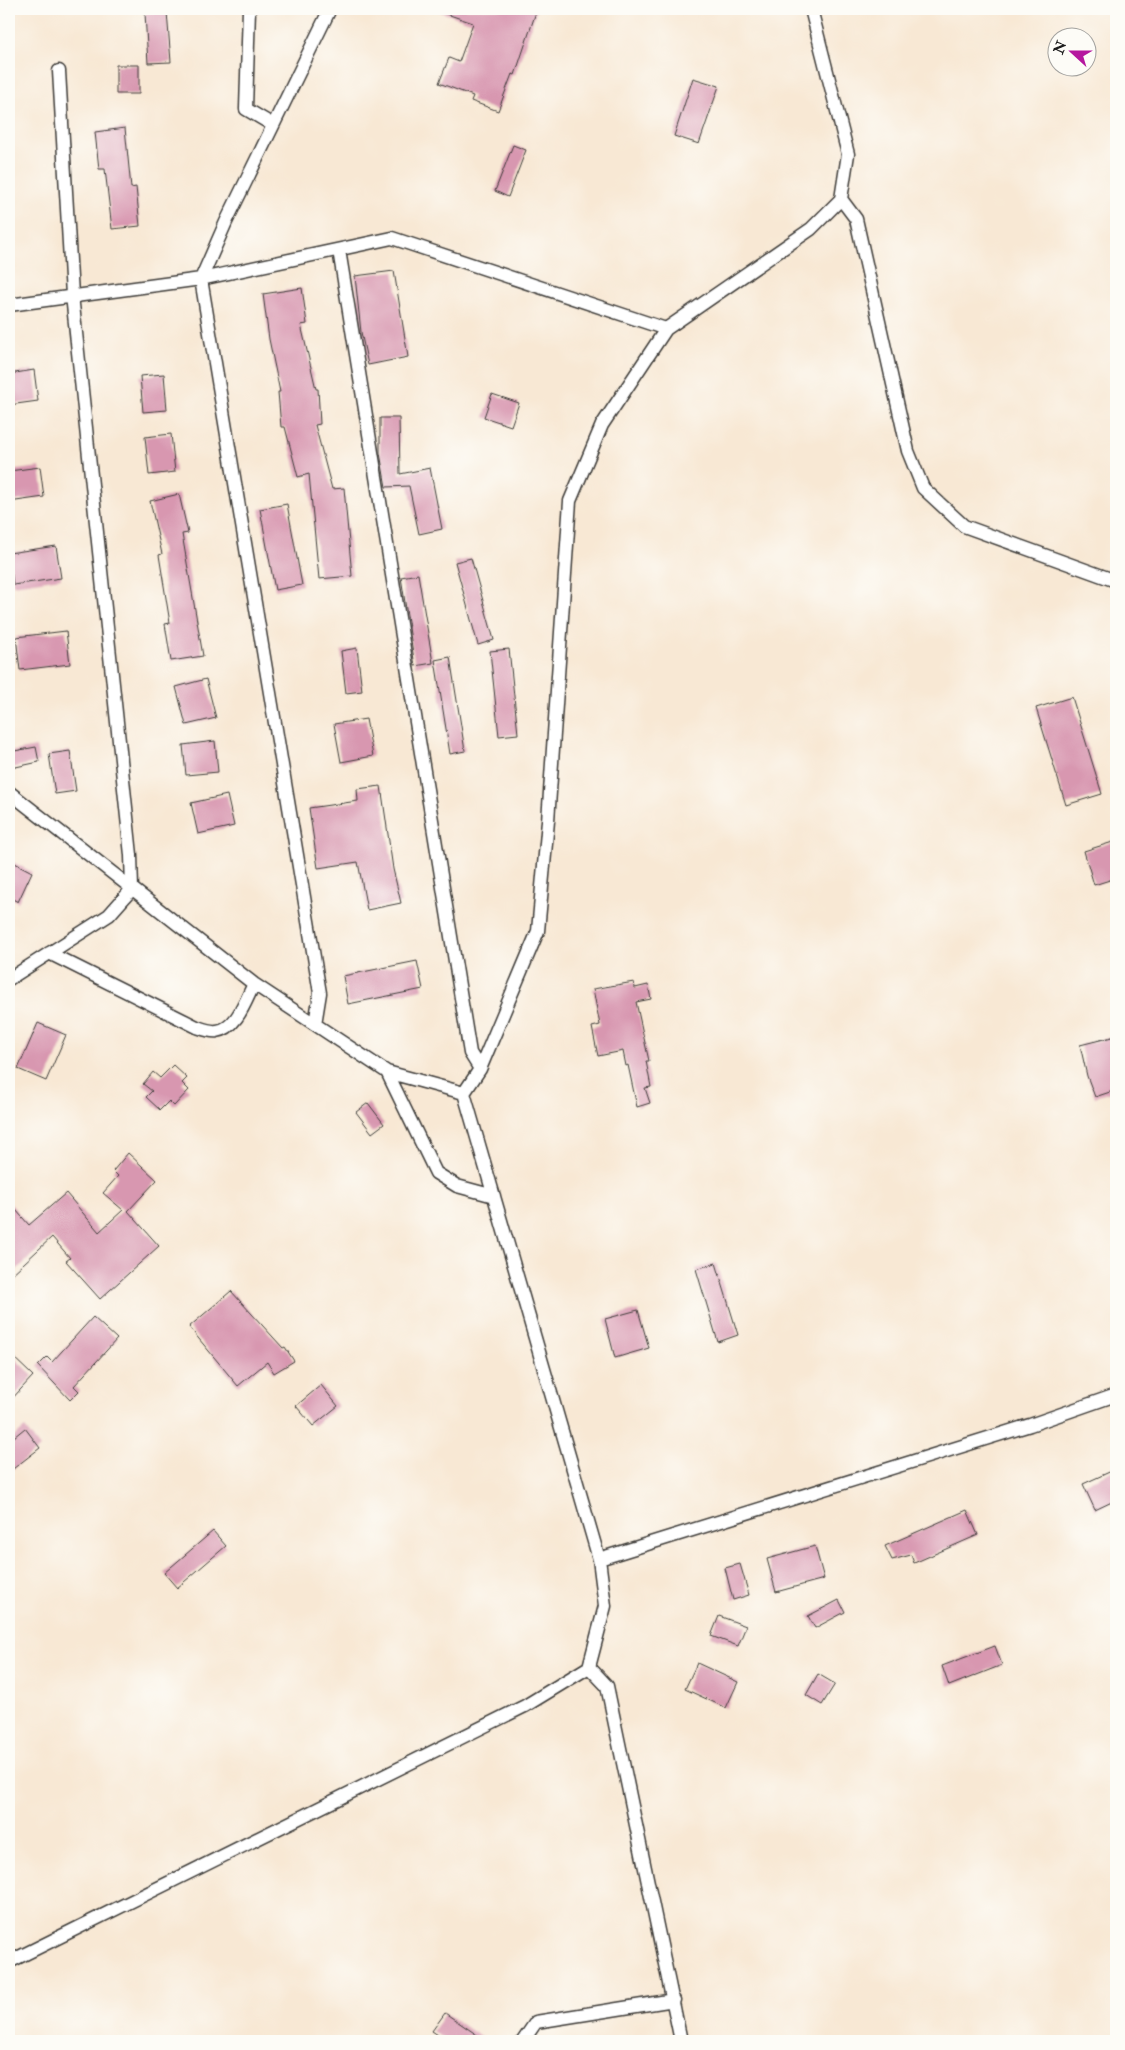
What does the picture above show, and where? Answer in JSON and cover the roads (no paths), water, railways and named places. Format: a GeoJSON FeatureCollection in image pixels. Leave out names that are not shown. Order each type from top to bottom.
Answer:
{"type":"FeatureCollection","features":[{"type":"Feature","properties":{"kind":"street"},"geometry":{"type":"LineString","coordinates":[[249,9],[246,109],[273,126]]}},
{"type":"Feature","properties":{"kind":"street"},"geometry":{"type":"LineString","coordinates":[[315,1024],[320,993],[201,279],[226,222],[330,9]]}},
{"type":"Feature","properties":{"kind":"street"},"geometry":{"type":"LineString","coordinates":[[9,1962],[525,1706],[588,1667],[605,1606],[599,1559],[464,1093],[480,1069],[538,931],[548,822],[570,501],[602,425],[666,329],[811,229],[841,199],[848,154],[811,9]]}},
{"type":"Feature","properties":{"kind":"street"},"geometry":{"type":"LineString","coordinates":[[9,979],[109,915],[132,889],[131,855],[72,295],[58,71]]}},
{"type":"Feature","properties":{"kind":"street"},"geometry":{"type":"LineString","coordinates":[[841,199],[856,219],[908,451],[924,488],[964,526],[1116,581]]}},
{"type":"Feature","properties":{"kind":"street"},"geometry":{"type":"LineString","coordinates":[[9,305],[201,279],[392,238],[666,329]]}},
{"type":"Feature","properties":{"kind":"street"},"geometry":{"type":"LineString","coordinates":[[338,250],[470,1053],[480,1069]]}},
{"type":"Feature","properties":{"kind":"street"},"geometry":{"type":"LineString","coordinates":[[11,798],[254,984],[387,1072],[464,1093]]}},
{"type":"Feature","properties":{"kind":"street"},"geometry":{"type":"LineString","coordinates":[[49,953],[197,1027],[216,1031],[226,1028],[236,1019],[254,984]]}},
{"type":"Feature","properties":{"kind":"street"},"geometry":{"type":"LineString","coordinates":[[387,1072],[436,1173],[458,1186],[494,1196]]}},
{"type":"Feature","properties":{"kind":"street"},"geometry":{"type":"LineString","coordinates":[[599,1559],[1030,1425],[1116,1395]]}},
{"type":"Feature","properties":{"kind":"street"},"geometry":{"type":"LineString","coordinates":[[588,1667],[607,1686],[682,2041]]}},
{"type":"Feature","properties":{"kind":"street"},"geometry":{"type":"LineString","coordinates":[[523,2041],[536,2022],[674,2000]]}}]}
